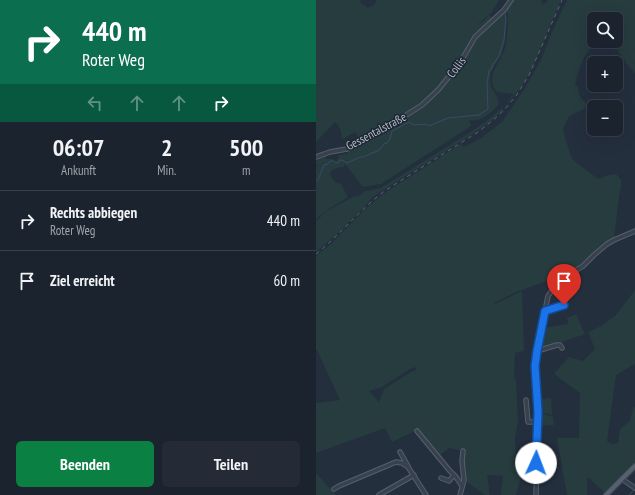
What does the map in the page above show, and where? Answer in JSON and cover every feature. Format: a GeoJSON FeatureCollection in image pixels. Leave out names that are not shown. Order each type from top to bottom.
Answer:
{"type":"FeatureCollection","features":[{"type":"Feature","properties":{"kind":"main road"},"geometry":{"type":"LineString","coordinates":[[606,495],[635,466]]}},
{"type":"Feature","properties":{"kind":"street","name":"Collis"},"geometry":{"type":"LineString","coordinates":[[412,112],[426,102],[438,90],[460,63],[475,37],[504,10],[511,0]]}},
{"type":"Feature","properties":{"kind":"street","name":"Gessentalstraße"},"geometry":{"type":"LineString","coordinates":[[316,156],[347,149],[376,134],[412,112]]}},
{"type":"Feature","properties":{"kind":"street"},"geometry":{"type":"LineString","coordinates":[[536,495],[538,422],[535,366],[548,296],[563,278],[583,266],[607,244],[635,231]]}},
{"type":"Feature","properties":{"kind":"street"},"geometry":{"type":"LineString","coordinates":[[545,311],[564,305]]}},
{"type":"Feature","properties":{"kind":"street"},"geometry":{"type":"LineString","coordinates":[[537,351],[558,345],[562,348]]}},
{"type":"Feature","properties":{"kind":"street"},"geometry":{"type":"LineString","coordinates":[[526,400],[528,422],[538,422]]}},
{"type":"Feature","properties":{"kind":"street"},"geometry":{"type":"LineString","coordinates":[[417,431],[462,486]]}},
{"type":"Feature","properties":{"kind":"street"},"geometry":{"type":"LineString","coordinates":[[460,495],[464,480],[462,460],[463,451]]}},
{"type":"Feature","properties":{"kind":"street"},"geometry":{"type":"LineString","coordinates":[[400,452],[426,495]]}},
{"type":"Feature","properties":{"kind":"street"},"geometry":{"type":"LineString","coordinates":[[334,489],[396,462],[402,463],[408,467]]}},
{"type":"Feature","properties":{"kind":"street"},"geometry":{"type":"LineString","coordinates":[[379,495],[414,475]]}},
{"type":"Feature","properties":{"kind":"street"},"geometry":{"type":"LineString","coordinates":[[441,478],[449,480],[454,475]]}},
{"type":"Feature","properties":{"kind":"street"},"geometry":{"type":"LineString","coordinates":[[622,479],[635,488]]}},
{"type":"Feature","properties":{"kind":"green space"},"geometry":{"type":"Polygon","coordinates":[[[316,0],[360,0],[361,3],[368,8],[374,5],[377,0],[499,0],[492,12],[477,25],[484,21],[489,15],[493,19],[482,29],[458,62],[448,72],[432,94],[423,102],[361,141],[355,132],[342,139],[340,129],[335,122],[316,142],[316,0]]]}},
{"type":"Feature","properties":{"kind":"green space"},"geometry":{"type":"Polygon","coordinates":[[[512,0],[541,0],[542,4],[546,3],[548,0],[561,0],[530,73],[508,103],[514,94],[497,92],[493,87],[492,76],[505,48],[508,26],[508,16],[506,11],[512,0]]]}},
{"type":"Feature","properties":{"kind":"green space"},"geometry":{"type":"Polygon","coordinates":[[[567,0],[635,0],[635,73],[616,48],[623,48],[623,12],[587,12],[587,48],[591,48],[587,52],[581,64],[575,84],[578,87],[579,95],[587,105],[584,109],[569,116],[563,128],[572,159],[598,179],[616,174],[621,180],[614,239],[582,266],[569,273],[565,273],[495,302],[495,304],[522,291],[524,351],[515,353],[514,377],[516,380],[518,422],[515,438],[516,454],[527,454],[516,495],[501,495],[503,476],[487,475],[490,495],[485,495],[464,480],[463,451],[449,448],[439,456],[417,430],[392,442],[385,428],[316,453],[316,403],[340,400],[316,350],[316,256],[331,244],[364,210],[383,194],[461,144],[464,147],[481,138],[502,122],[525,88],[541,60],[567,0]],[[416,367],[410,369],[382,387],[369,391],[379,402],[384,389],[416,370],[416,367]]]}},
{"type":"Feature","properties":{"kind":"green space"},"geometry":{"type":"Polygon","coordinates":[[[503,13],[506,16],[507,21],[504,45],[501,55],[490,76],[490,84],[498,99],[498,105],[481,119],[469,120],[471,126],[381,184],[363,187],[345,164],[343,167],[332,170],[330,174],[332,178],[335,182],[341,184],[348,197],[316,219],[316,167],[318,164],[316,165],[316,158],[329,153],[330,154],[324,159],[337,161],[339,155],[347,154],[349,149],[374,138],[424,105],[434,97],[447,82],[481,34],[503,13]]]}},
{"type":"Feature","properties":{"kind":"green space"},"geometry":{"type":"Polygon","coordinates":[[[502,108],[503,110],[497,116],[477,131],[371,198],[369,202],[335,236],[316,252],[316,221],[327,211],[353,197],[363,194],[362,192],[381,188],[469,133],[502,108]]]}},
{"type":"Feature","properties":{"kind":"green space"},"geometry":{"type":"Polygon","coordinates":[[[635,290],[635,364],[616,375],[607,441],[612,444],[618,443],[620,429],[630,421],[633,408],[635,407],[635,464],[606,494],[589,478],[587,478],[587,495],[567,495],[557,438],[579,438],[580,393],[554,374],[569,357],[583,361],[595,349],[588,332],[601,326],[615,316],[635,290]]]}},
{"type":"Feature","properties":{"kind":"green space"},"geometry":{"type":"Polygon","coordinates":[[[576,314],[585,334],[538,350],[542,328],[568,324],[567,318],[576,314]]]}},
{"type":"Feature","properties":{"kind":"green space"},"geometry":{"type":"Polygon","coordinates":[[[551,398],[552,415],[539,412],[538,399],[551,398]]]}},
{"type":"Feature","properties":{"kind":"green space"},"geometry":{"type":"Polygon","coordinates":[[[539,413],[553,417],[554,425],[539,426],[539,413]]]}},
{"type":"Feature","properties":{"kind":"green space"},"geometry":{"type":"Polygon","coordinates":[[[316,473],[336,495],[316,495],[316,473]]]}},
{"type":"Feature","properties":{"kind":"waterway"},"geometry":{"type":"LineString","coordinates":[[316,181],[318,180],[324,165],[331,161],[336,163],[340,160],[347,163],[378,151],[390,139],[392,131],[409,122],[414,125],[426,124],[429,126],[448,118],[479,115],[488,109],[487,84],[489,70],[492,68],[499,56],[504,40],[506,19],[505,13],[514,0]]}},
{"type":"Feature","properties":{"kind":"waterway"},"geometry":{"type":"LineString","coordinates":[[629,495],[634,490]]}},
{"type":"Feature","properties":{"kind":"railway"},"geometry":{"type":"LineString","coordinates":[[316,254],[386,190],[478,132],[504,110],[516,96],[529,75],[562,0]]}},
{"type":"Feature","properties":{"kind":"route"},"geometry":{"type":"LineString","coordinates":[[536,463],[538,412],[535,366],[537,351],[545,311],[564,305]]}}]}
